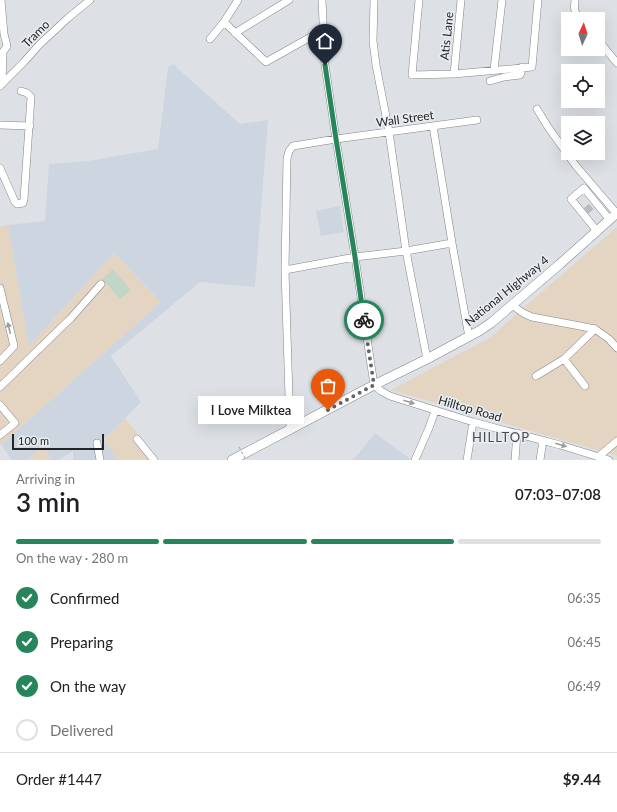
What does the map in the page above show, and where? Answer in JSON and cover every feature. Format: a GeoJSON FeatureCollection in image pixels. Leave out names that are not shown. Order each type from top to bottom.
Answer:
{"type":"FeatureCollection","features":[{"type":"Feature","properties":{"kind":"main road","name":"National Highway 4"},"geometry":{"type":"LineString","coordinates":[[232,460],[469,337],[491,323],[615,216]]}},
{"type":"Feature","properties":{"kind":"street"},"geometry":{"type":"LineString","coordinates":[[1,0],[4,34],[7,46],[3,52],[1,85]]}},
{"type":"Feature","properties":{"kind":"street","name":"Tramo"},"geometry":{"type":"LineString","coordinates":[[1,85],[39,45],[90,0]]}},
{"type":"Feature","properties":{"kind":"street"},"geometry":{"type":"LineString","coordinates":[[210,39],[224,22],[238,0]]}},
{"type":"Feature","properties":{"kind":"street"},"geometry":{"type":"LineString","coordinates":[[322,0],[325,65],[374,385]]}},
{"type":"Feature","properties":{"kind":"street"},"geometry":{"type":"LineString","coordinates":[[374,0],[373,41],[376,65],[389,132],[406,251],[427,359]]}},
{"type":"Feature","properties":{"kind":"street"},"geometry":{"type":"LineString","coordinates":[[419,0],[412,75],[454,74],[532,67],[538,0]]}},
{"type":"Feature","properties":{"kind":"street","name":"Atis Lane"},"geometry":{"type":"LineString","coordinates":[[454,74],[461,0]]}},
{"type":"Feature","properties":{"kind":"street"},"geometry":{"type":"LineString","coordinates":[[494,70],[502,0]]}},
{"type":"Feature","properties":{"kind":"street"},"geometry":{"type":"LineString","coordinates":[[574,0],[576,12]]}},
{"type":"Feature","properties":{"kind":"street"},"geometry":{"type":"LineString","coordinates":[[234,33],[285,1]]}},
{"type":"Feature","properties":{"kind":"street"},"geometry":{"type":"LineString","coordinates":[[224,22],[266,62],[323,30]]}},
{"type":"Feature","properties":{"kind":"street"},"geometry":{"type":"LineString","coordinates":[[605,48],[617,62]]}},
{"type":"Feature","properties":{"kind":"street"},"geometry":{"type":"LineString","coordinates":[[490,81],[504,77],[520,76],[522,68]]}},
{"type":"Feature","properties":{"kind":"street"},"geometry":{"type":"LineString","coordinates":[[0,168],[17,204],[23,203],[31,97],[27,93],[21,92]]}},
{"type":"Feature","properties":{"kind":"street"},"geometry":{"type":"LineString","coordinates":[[537,109],[576,166],[615,216]]}},
{"type":"Feature","properties":{"kind":"street","name":"Wall Street"},"geometry":{"type":"LineString","coordinates":[[290,429],[285,270],[287,159],[289,151],[293,146],[477,120]]}},
{"type":"Feature","properties":{"kind":"street"},"geometry":{"type":"LineString","coordinates":[[0,125],[30,126]]}},
{"type":"Feature","properties":{"kind":"street"},"geometry":{"type":"LineString","coordinates":[[433,126],[469,337]]}},
{"type":"Feature","properties":{"kind":"street"},"geometry":{"type":"LineString","coordinates":[[597,231],[589,208],[615,216]]}},
{"type":"Feature","properties":{"kind":"street"},"geometry":{"type":"LineString","coordinates":[[285,270],[355,257],[406,251],[452,243]]}},
{"type":"Feature","properties":{"kind":"street"},"geometry":{"type":"LineString","coordinates":[[0,387],[71,318],[100,284]]}},
{"type":"Feature","properties":{"kind":"street"},"geometry":{"type":"LineString","coordinates":[[0,288],[14,346],[0,361]]}},
{"type":"Feature","properties":{"kind":"street"},"geometry":{"type":"LineString","coordinates":[[512,305],[523,313],[532,317],[595,329],[609,339],[617,348]]}},
{"type":"Feature","properties":{"kind":"street"},"geometry":{"type":"LineString","coordinates":[[536,376],[564,360],[595,329]]}},
{"type":"Feature","properties":{"kind":"street"},"geometry":{"type":"LineString","coordinates":[[564,360],[585,386]]}},
{"type":"Feature","properties":{"kind":"street","name":"Hilltop Road"},"geometry":{"type":"LineString","coordinates":[[374,385],[381,392],[390,396],[435,411],[543,440],[609,460]]}},
{"type":"Feature","properties":{"kind":"street"},"geometry":{"type":"LineString","coordinates":[[0,405],[15,423],[0,435]]}},
{"type":"Feature","properties":{"kind":"street"},"geometry":{"type":"LineString","coordinates":[[415,460],[435,411]]}},
{"type":"Feature","properties":{"kind":"street"},"geometry":{"type":"LineString","coordinates":[[467,460],[473,422]]}},
{"type":"Feature","properties":{"kind":"street"},"geometry":{"type":"LineString","coordinates":[[515,460],[517,433]]}},
{"type":"Feature","properties":{"kind":"street"},"geometry":{"type":"LineString","coordinates":[[137,439],[154,460]]}},
{"type":"Feature","properties":{"kind":"street"},"geometry":{"type":"LineString","coordinates":[[540,460],[543,440]]}},
{"type":"Feature","properties":{"kind":"street"},"geometry":{"type":"LineString","coordinates":[[598,457],[617,441]]}},
{"type":"Feature","properties":{"kind":"street"},"geometry":{"type":"LineString","coordinates":[[97,443],[100,460]]}},
{"type":"Feature","properties":{"kind":"path"},"geometry":{"type":"LineString","coordinates":[[239,446],[246,460]]}},
{"type":"Feature","properties":{"kind":"shaded area"},"geometry":{"type":"Polygon","coordinates":[[[173,64],[240,124],[268,120],[255,287],[200,282],[111,356],[141,402],[104,440],[118,460],[73,460],[73,451],[59,460],[52,460],[43,447],[27,460],[12,460],[1,445],[161,302],[114,253],[29,346],[8,225],[45,221],[49,164],[88,161],[158,149],[168,67],[173,64]]]}},
{"type":"Feature","properties":{"kind":"shaded area"},"geometry":{"type":"Polygon","coordinates":[[[340,206],[344,232],[321,236],[316,211],[340,206]]]}},
{"type":"Feature","properties":{"kind":"shaded area"},"geometry":{"type":"Polygon","coordinates":[[[8,225],[29,346],[114,253],[161,302],[1,445],[0,227],[8,225]]]}},
{"type":"Feature","properties":{"kind":"shaded area"},"geometry":{"type":"Polygon","coordinates":[[[617,227],[617,456],[391,390],[491,337],[617,227]]]}},
{"type":"Feature","properties":{"kind":"shaded area"},"geometry":{"type":"Polygon","coordinates":[[[125,418],[158,460],[118,460],[104,441],[125,418]]]}},
{"type":"Feature","properties":{"kind":"shaded area"},"geometry":{"type":"Polygon","coordinates":[[[375,433],[395,448],[412,460],[353,460],[375,433]]]}},
{"type":"Feature","properties":{"kind":"shaded area"},"geometry":{"type":"Polygon","coordinates":[[[43,447],[52,460],[27,460],[43,447]]]}},
{"type":"Feature","properties":{"kind":"green space"},"geometry":{"type":"Polygon","coordinates":[[[113,269],[131,290],[120,299],[102,279],[113,269]]]}},
{"type":"Feature","properties":{"kind":"tunnel"},"geometry":{"type":"LineString","coordinates":[[586,211],[592,206]]}},
{"type":"Feature","properties":{"kind":"way so far"},"geometry":{"type":"LineString","coordinates":[[328,410],[374,385],[364,320]]}},
{"type":"Feature","properties":{"kind":"place","name":"I Love Milktea"},"geometry":{"type":"Point","coordinates":[328,410]}},
{"type":"Feature","properties":{"kind":"district","name":"HILLTOP"},"geometry":{"type":"Point","coordinates":[501,437]}},
{"type":"Feature","properties":{"kind":"route"},"geometry":{"type":"LineString","coordinates":[[325,65],[364,320]]}}]}
